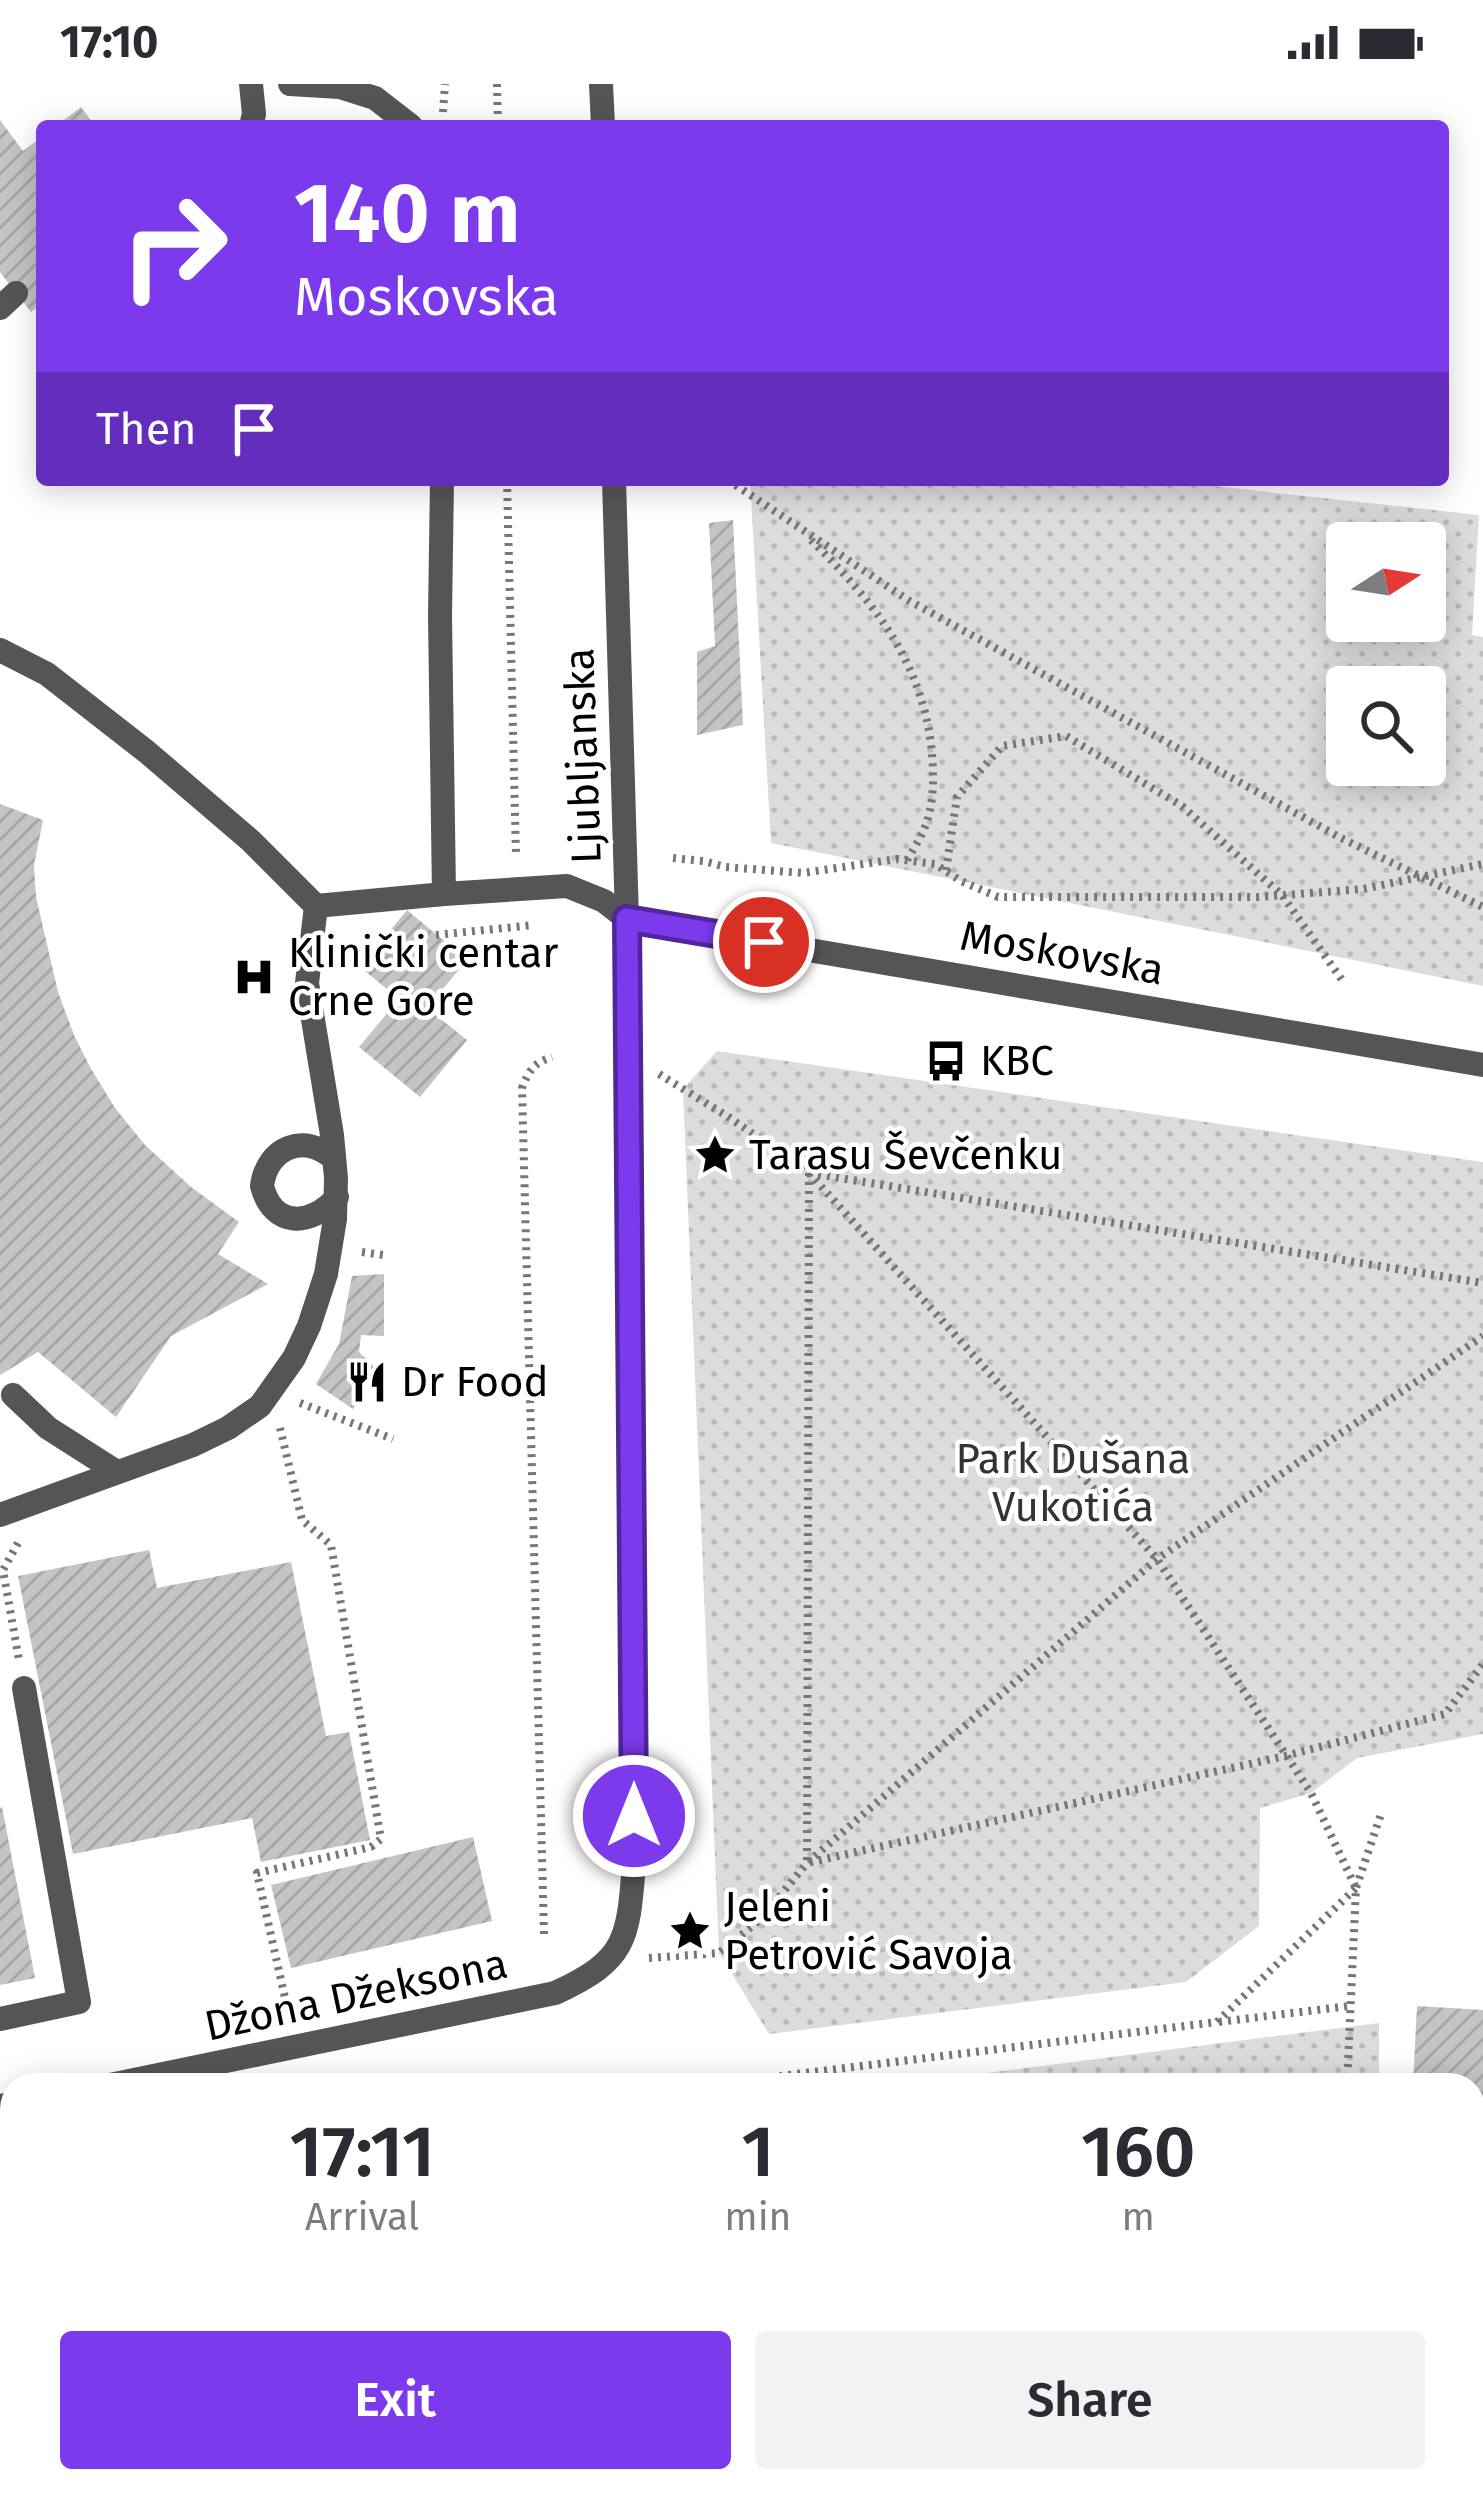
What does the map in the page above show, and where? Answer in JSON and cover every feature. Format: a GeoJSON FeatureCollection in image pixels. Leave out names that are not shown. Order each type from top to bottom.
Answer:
{"type":"FeatureCollection","features":[{"type":"Feature","properties":{"kind":"street"},"geometry":{"type":"LineString","coordinates":[[251,84],[252,120]]}},
{"type":"Feature","properties":{"kind":"street"},"geometry":{"type":"LineString","coordinates":[[290,84],[340,88],[375,98],[404,120]]}},
{"type":"Feature","properties":{"kind":"street"},"geometry":{"type":"LineString","coordinates":[[601,84],[603,120]]}},
{"type":"Feature","properties":{"kind":"street"},"geometry":{"type":"LineString","coordinates":[[442,486],[444,894]]}},
{"type":"Feature","properties":{"kind":"street","name":"Ljubljanska"},"geometry":{"type":"LineString","coordinates":[[611,1961],[625,1932],[634,1864],[629,1055],[614,486]]}},
{"type":"Feature","properties":{"kind":"street"},"geometry":{"type":"LineString","coordinates":[[0,650],[47,674],[147,752],[251,841],[316,906]]}},
{"type":"Feature","properties":{"kind":"street"},"geometry":{"type":"LineString","coordinates":[[316,906],[567,886],[604,901],[627,919]]}},
{"type":"Feature","properties":{"kind":"street"},"geometry":{"type":"LineString","coordinates":[[0,1515],[228,1428],[260,1406],[294,1358],[326,1274],[337,1197],[307,982],[316,906]]}},
{"type":"Feature","properties":{"kind":"street","name":"Moskovska"},"geometry":{"type":"LineString","coordinates":[[627,919],[1483,1065]]}},
{"type":"Feature","properties":{"kind":"street"},"geometry":{"type":"LineString","coordinates":[[334,1159],[315,1145],[292,1147],[269,1162],[262,1186],[271,1206],[296,1220],[315,1216],[337,1197]]}},
{"type":"Feature","properties":{"kind":"street"},"geometry":{"type":"LineString","coordinates":[[13,1395],[83,1453],[117,1472]]}},
{"type":"Feature","properties":{"kind":"street"},"geometry":{"type":"LineString","coordinates":[[0,2019],[79,2002],[24,1688]]}},
{"type":"Feature","properties":{"kind":"street","name":"Džona Džeksona"},"geometry":{"type":"LineString","coordinates":[[170,2073],[555,1994],[611,1961]]}},
{"type":"Feature","properties":{"kind":"path"},"geometry":{"type":"LineString","coordinates":[[442,120],[445,84]]}},
{"type":"Feature","properties":{"kind":"path"},"geometry":{"type":"LineString","coordinates":[[497,84],[498,120]]}},
{"type":"Feature","properties":{"kind":"path"},"geometry":{"type":"LineString","coordinates":[[507,486],[516,855]]}},
{"type":"Feature","properties":{"kind":"path"},"geometry":{"type":"LineString","coordinates":[[737,486],[908,600],[1341,838],[1483,907]]}},
{"type":"Feature","properties":{"kind":"path"},"geometry":{"type":"LineString","coordinates":[[796,526],[855,583],[914,674],[927,711],[932,798],[925,827],[907,860]]}},
{"type":"Feature","properties":{"kind":"path"},"geometry":{"type":"LineString","coordinates":[[945,872],[957,797],[1002,746],[1066,736],[1182,806],[1282,895],[1342,980]]}},
{"type":"Feature","properties":{"kind":"path"},"geometry":{"type":"LineString","coordinates":[[673,858],[803,873],[907,860],[935,864],[998,897],[1282,895],[1363,889],[1483,864]]}},
{"type":"Feature","properties":{"kind":"path"},"geometry":{"type":"LineString","coordinates":[[436,935],[536,925]]}},
{"type":"Feature","properties":{"kind":"path"},"geometry":{"type":"LineString","coordinates":[[629,1055],[809,1173],[1157,1559],[1311,1793],[1356,1888]]}},
{"type":"Feature","properties":{"kind":"path"},"geometry":{"type":"LineString","coordinates":[[544,1934],[522,1088],[529,1070],[552,1057]]}},
{"type":"Feature","properties":{"kind":"path"},"geometry":{"type":"LineString","coordinates":[[809,1173],[1483,1283]]}},
{"type":"Feature","properties":{"kind":"path"},"geometry":{"type":"LineString","coordinates":[[807,1863],[809,1173]]}},
{"type":"Feature","properties":{"kind":"path"},"geometry":{"type":"LineString","coordinates":[[611,1961],[718,1953],[761,1919],[807,1863],[1157,1559],[1483,1336]]}},
{"type":"Feature","properties":{"kind":"path"},"geometry":{"type":"LineString","coordinates":[[271,1392],[393,1439]]}},
{"type":"Feature","properties":{"kind":"path"},"geometry":{"type":"LineString","coordinates":[[271,1392],[302,1520],[332,1545],[381,1839],[371,1847],[257,1873],[296,2048]]}},
{"type":"Feature","properties":{"kind":"path"},"geometry":{"type":"LineString","coordinates":[[24,1688],[3,1570],[43,1499]]}},
{"type":"Feature","properties":{"kind":"path"},"geometry":{"type":"LineString","coordinates":[[807,1863],[1285,1756],[1445,1714],[1483,1664]]}},
{"type":"Feature","properties":{"kind":"path"},"geometry":{"type":"LineString","coordinates":[[1347,2073],[1356,1888],[1381,1814]]}},
{"type":"Feature","properties":{"kind":"path"},"geometry":{"type":"LineString","coordinates":[[1217,2022],[1356,1888]]}},
{"type":"Feature","properties":{"kind":"path"},"geometry":{"type":"LineString","coordinates":[[805,2073],[1349,2006]]}},
{"type":"Feature","properties":{"kind":"green space"},"geometry":{"type":"Polygon","coordinates":[[[750,486],[1214,486],[1479,515],[1472,635],[1483,637],[1483,986],[771,843],[750,486]]]}},
{"type":"Feature","properties":{"kind":"green space","name":"Park Dušana Vukotića"},"geometry":{"type":"Polygon","coordinates":[[[717,1051],[1483,1162],[1483,1734],[1357,1758],[1311,1793],[1260,1808],[1259,1926],[1186,1982],[769,2034],[719,1953],[683,1089],[717,1051]]]}},
{"type":"Feature","properties":{"kind":"green space"},"geometry":{"type":"Polygon","coordinates":[[[1379,2023],[1379,2073],[986,2073],[1379,2023]]]}},
{"type":"Feature","properties":{"kind":"building"},"geometry":{"type":"Polygon","coordinates":[[[81,107],[91,120],[64,120],[81,107]]]}},
{"type":"Feature","properties":{"kind":"building"},"geometry":{"type":"Polygon","coordinates":[[[0,120],[23,151],[36,141],[36,308],[31,312],[0,272],[0,120]]]}},
{"type":"Feature","properties":{"kind":"building"},"geometry":{"type":"Polygon","coordinates":[[[733,520],[743,725],[697,735],[697,652],[715,646],[709,523],[733,520]]]}},
{"type":"Feature","properties":{"kind":"building"},"geometry":{"type":"Polygon","coordinates":[[[0,804],[43,820],[34,865],[36,897],[58,992],[90,1067],[145,1145],[239,1222],[218,1254],[268,1284],[171,1336],[116,1417],[38,1352],[0,1375],[0,804]]]}},
{"type":"Feature","properties":{"kind":"building"},"geometry":{"type":"Polygon","coordinates":[[[407,910],[467,960],[427,1008],[467,1040],[420,1097],[359,1047],[399,999],[360,967],[407,910]]]}},
{"type":"Feature","properties":{"kind":"building"},"geometry":{"type":"Polygon","coordinates":[[[384,1274],[384,1336],[361,1335],[359,1352],[375,1368],[353,1409],[316,1384],[339,1344],[352,1276],[384,1274]]]}},
{"type":"Feature","properties":{"kind":"building"},"geometry":{"type":"Polygon","coordinates":[[[149,1550],[157,1588],[291,1562],[326,1736],[349,1732],[370,1840],[261,1862],[252,1818],[73,1854],[18,1576],[149,1550]]]}},
{"type":"Feature","properties":{"kind":"building"},"geometry":{"type":"Polygon","coordinates":[[[0,1808],[35,1978],[0,1985],[0,1808]]]}},
{"type":"Feature","properties":{"kind":"building"},"geometry":{"type":"Polygon","coordinates":[[[473,1837],[492,1921],[291,1968],[271,1885],[473,1837]]]}},
{"type":"Feature","properties":{"kind":"building"},"geometry":{"type":"Polygon","coordinates":[[[1417,2006],[1483,2010],[1483,2073],[1414,2073],[1417,2006]]]}},
{"type":"Feature","properties":{"kind":"place","name":"Klinički centar Crne Gore"},"geometry":{"type":"Point","coordinates":[254,977]}},
{"type":"Feature","properties":{"kind":"place","name":"KBC"},"geometry":{"type":"Point","coordinates":[946,1061]}},
{"type":"Feature","properties":{"kind":"place","name":"Tarasu Ševčenku"},"geometry":{"type":"Point","coordinates":[715,1155]}},
{"type":"Feature","properties":{"kind":"place","name":"Dr Food"},"geometry":{"type":"Point","coordinates":[367,1382]}},
{"type":"Feature","properties":{"kind":"place","name":"Jeleni Petrović Savoja"},"geometry":{"type":"Point","coordinates":[690,1931]}},
{"type":"Feature","properties":{"kind":"route"},"geometry":{"type":"LineString","coordinates":[[634,1816],[627,919],[764,942]]}}]}
